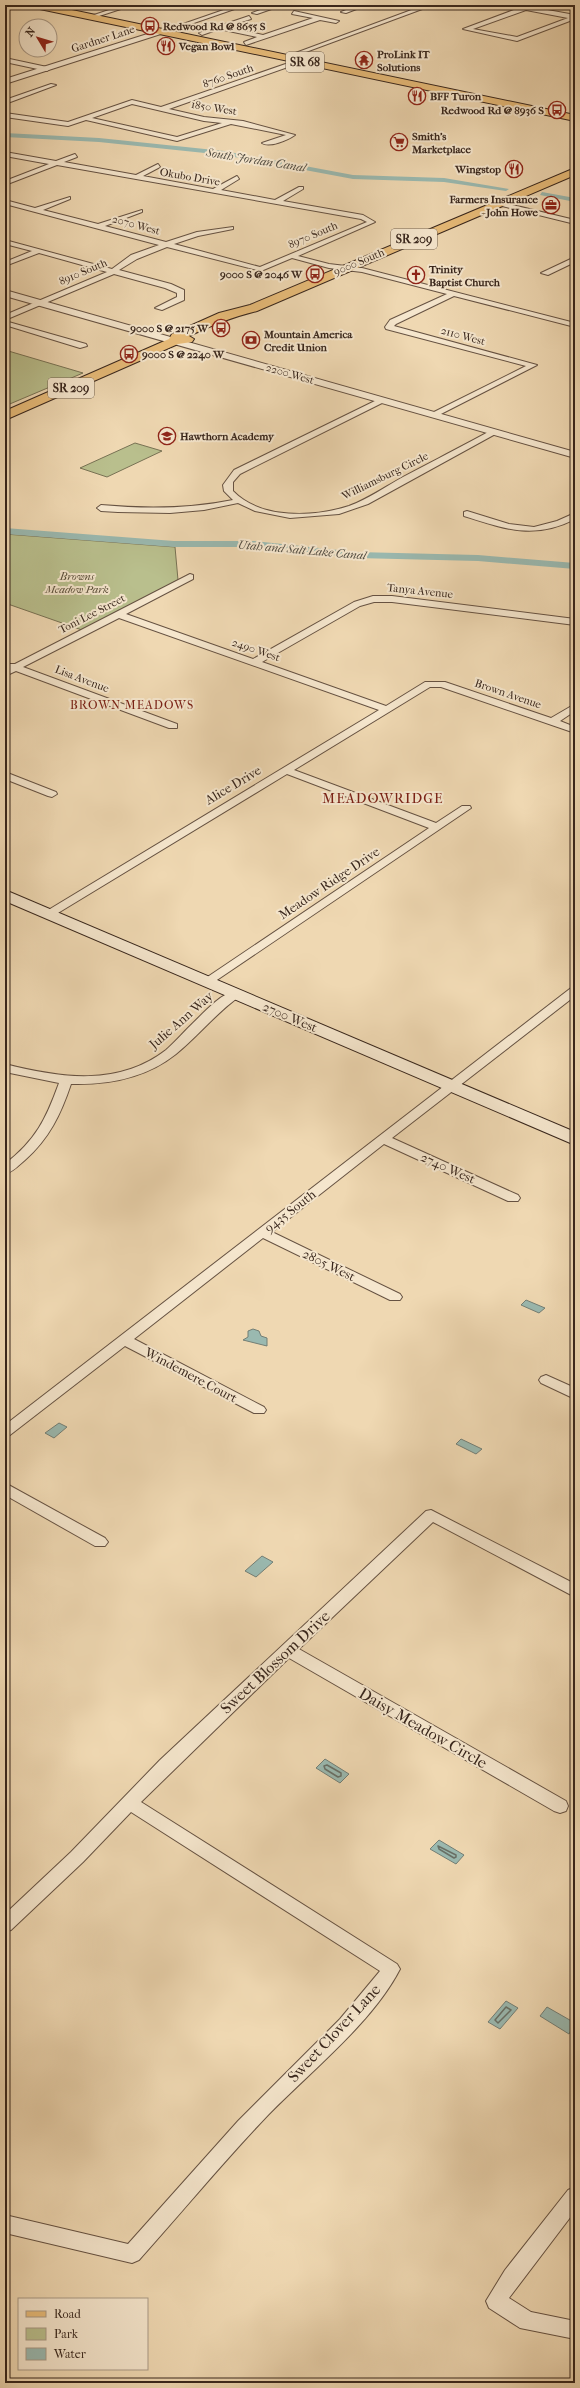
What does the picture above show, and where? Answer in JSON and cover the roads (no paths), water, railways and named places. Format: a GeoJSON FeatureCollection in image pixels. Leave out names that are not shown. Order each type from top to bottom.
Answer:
{"type":"FeatureCollection","features":[{"type":"Feature","properties":{"kind":"main road","name":"SR 68"},"geometry":{"type":"LineString","coordinates":[[35,5],[575,118]]}},
{"type":"Feature","properties":{"kind":"main road","name":"9000 South"},"geometry":{"type":"LineString","coordinates":[[5,416],[175,342],[186,340],[253,311],[253,308],[496,203],[575,171]]}},
{"type":"Feature","properties":{"kind":"main road","name":"2700 West"},"geometry":{"type":"LineString","coordinates":[[5,895],[575,1139]]}},
{"type":"Feature","properties":{"kind":"street"},"geometry":{"type":"LineString","coordinates":[[5,9],[19,5]]}},
{"type":"Feature","properties":{"kind":"street"},"geometry":{"type":"LineString","coordinates":[[91,17],[130,5]]}},
{"type":"Feature","properties":{"kind":"street"},"geometry":{"type":"LineString","coordinates":[[163,32],[243,5]]}},
{"type":"Feature","properties":{"kind":"street"},"geometry":{"type":"LineString","coordinates":[[254,13],[280,5]]}},
{"type":"Feature","properties":{"kind":"street"},"geometry":{"type":"LineString","coordinates":[[343,9],[353,9],[364,5]]}},
{"type":"Feature","properties":{"kind":"street"},"geometry":{"type":"LineString","coordinates":[[511,5],[575,17]]}},
{"type":"Feature","properties":{"kind":"street"},"geometry":{"type":"LineString","coordinates":[[284,58],[349,35],[385,20],[423,8],[431,7]]}},
{"type":"Feature","properties":{"kind":"street"},"geometry":{"type":"LineString","coordinates":[[525,8],[466,29],[517,39],[575,17]]}},
{"type":"Feature","properties":{"kind":"street"},"geometry":{"type":"LineString","coordinates":[[559,14],[571,9]]}},
{"type":"Feature","properties":{"kind":"street"},"geometry":{"type":"LineString","coordinates":[[202,34],[249,18],[220,12]]}},
{"type":"Feature","properties":{"kind":"street"},"geometry":{"type":"LineString","coordinates":[[294,13],[336,21]]}},
{"type":"Feature","properties":{"kind":"street"},"geometry":{"type":"LineString","coordinates":[[246,43],[320,18]]}},
{"type":"Feature","properties":{"kind":"street"},"geometry":{"type":"LineString","coordinates":[[385,20],[401,24]]}},
{"type":"Feature","properties":{"kind":"street"},"geometry":{"type":"LineString","coordinates":[[219,28],[263,37]]}},
{"type":"Feature","properties":{"kind":"street","name":"Gardner Lane"},"geometry":{"type":"LineString","coordinates":[[5,82],[163,32]]}},
{"type":"Feature","properties":{"kind":"street"},"geometry":{"type":"LineString","coordinates":[[349,35],[362,37]]}},
{"type":"Feature","properties":{"kind":"street"},"geometry":{"type":"LineString","coordinates":[[5,60],[47,69]]}},
{"type":"Feature","properties":{"kind":"street","name":"8760 South"},"geometry":{"type":"LineString","coordinates":[[162,109],[300,61]]}},
{"type":"Feature","properties":{"kind":"street"},"geometry":{"type":"LineString","coordinates":[[5,102],[53,86]]}},
{"type":"Feature","properties":{"kind":"street"},"geometry":{"type":"LineString","coordinates":[[31,93],[45,96]]}},
{"type":"Feature","properties":{"kind":"street","name":"1850 West"},"geometry":{"type":"LineString","coordinates":[[85,118],[132,102],[210,120],[231,122],[292,135],[278,142],[265,143]]}},
{"type":"Feature","properties":{"kind":"street"},"geometry":{"type":"LineString","coordinates":[[5,115],[37,118],[59,124],[71,123],[85,118],[177,139],[187,138],[231,122]]}},
{"type":"Feature","properties":{"kind":"street","name":"Okubo Drive"},"geometry":{"type":"LineString","coordinates":[[5,154],[56,165],[276,202],[372,220]]}},
{"type":"Feature","properties":{"kind":"street"},"geometry":{"type":"LineString","coordinates":[[5,183],[56,165],[75,156]]}},
{"type":"Feature","properties":{"kind":"street"},"geometry":{"type":"LineString","coordinates":[[135,178],[158,166]]}},
{"type":"Feature","properties":{"kind":"street"},"geometry":{"type":"LineString","coordinates":[[214,192],[237,178]]}},
{"type":"Feature","properties":{"kind":"street"},"geometry":{"type":"LineString","coordinates":[[276,202],[301,188]]}},
{"type":"Feature","properties":{"kind":"street"},"geometry":{"type":"LineString","coordinates":[[36,210],[68,198]]}},
{"type":"Feature","properties":{"kind":"street","name":"2070 West"},"geometry":{"type":"LineString","coordinates":[[5,202],[261,269]]}},
{"type":"Feature","properties":{"kind":"street"},"geometry":{"type":"LineString","coordinates":[[496,203],[575,222]]}},
{"type":"Feature","properties":{"kind":"street"},"geometry":{"type":"LineString","coordinates":[[100,226],[140,211]]}},
{"type":"Feature","properties":{"kind":"street","name":"8970 South"},"geometry":{"type":"LineString","coordinates":[[261,269],[369,224],[372,220]]}},
{"type":"Feature","properties":{"kind":"street","name":"8910 South"},"geometry":{"type":"LineString","coordinates":[[5,318],[114,272],[134,258],[168,244],[197,234],[231,228]]}},
{"type":"Feature","properties":{"kind":"street"},"geometry":{"type":"LineString","coordinates":[[5,242],[175,288],[181,292],[181,298],[159,308]]}},
{"type":"Feature","properties":{"kind":"street"},"geometry":{"type":"LineString","coordinates":[[5,264],[39,251]]}},
{"type":"Feature","properties":{"kind":"street"},"geometry":{"type":"LineString","coordinates":[[292,256],[362,270],[573,322]]}},
{"type":"Feature","properties":{"kind":"street"},"geometry":{"type":"LineString","coordinates":[[545,273],[575,259]]}},
{"type":"Feature","properties":{"kind":"street","name":"2200 West"},"geometry":{"type":"LineString","coordinates":[[5,293],[575,455]]}},
{"type":"Feature","properties":{"kind":"street","name":"2110 West"},"geometry":{"type":"LineString","coordinates":[[435,415],[533,365],[389,326],[393,322],[455,293]]}},
{"type":"Feature","properties":{"kind":"street"},"geometry":{"type":"LineString","coordinates":[[5,323],[83,346]]}},
{"type":"Feature","properties":{"kind":"street"},"geometry":{"type":"LineString","coordinates":[[238,501],[229,492],[227,485],[230,478],[237,472],[381,400]]}},
{"type":"Feature","properties":{"kind":"street","name":"Williamsburg Circle"},"geometry":{"type":"LineString","coordinates":[[238,501],[253,508],[286,514],[322,514],[340,510],[364,501],[495,432]]}},
{"type":"Feature","properties":{"kind":"street"},"geometry":{"type":"LineString","coordinates":[[101,508],[172,511],[198,509],[238,501]]}},
{"type":"Feature","properties":{"kind":"street"},"geometry":{"type":"LineString","coordinates":[[466,514],[507,527],[536,530],[557,526],[575,516]]}},
{"type":"Feature","properties":{"kind":"street","name":"Toni Lee Street"},"geometry":{"type":"LineString","coordinates":[[5,673],[190,577]]}},
{"type":"Feature","properties":{"kind":"street","name":"Tanya Avenue"},"geometry":{"type":"LineString","coordinates":[[254,662],[357,604],[373,599],[392,599],[575,622]]}},
{"type":"Feature","properties":{"kind":"street","name":"2490 West"},"geometry":{"type":"LineString","coordinates":[[118,614],[386,709]]}},
{"type":"Feature","properties":{"kind":"street","name":"Lisa Avenue"},"geometry":{"type":"LineString","coordinates":[[5,663],[173,726]]}},
{"type":"Feature","properties":{"kind":"street","name":"Alice Drive"},"geometry":{"type":"LineString","coordinates":[[49,914],[386,709],[433,683]]}},
{"type":"Feature","properties":{"kind":"street","name":"Brown Avenue"},"geometry":{"type":"LineString","coordinates":[[433,683],[575,730]]}},
{"type":"Feature","properties":{"kind":"street"},"geometry":{"type":"LineString","coordinates":[[552,722],[575,707]]}},
{"type":"Feature","properties":{"kind":"street"},"geometry":{"type":"LineString","coordinates":[[285,770],[437,828]]}},
{"type":"Feature","properties":{"kind":"street"},"geometry":{"type":"LineString","coordinates":[[5,775],[52,794]]}},
{"type":"Feature","properties":{"kind":"street","name":"Meadow Ridge Drive"},"geometry":{"type":"LineString","coordinates":[[207,982],[466,808]]}},
{"type":"Feature","properties":{"kind":"street","name":"Julie Ann Way"},"geometry":{"type":"LineString","coordinates":[[5,1068],[36,1077],[66,1082],[98,1080],[125,1075],[149,1066],[168,1054],[203,1020],[236,994]]}},
{"type":"Feature","properties":{"kind":"street","name":"9435 South"},"geometry":{"type":"LineString","coordinates":[[5,1432],[383,1139],[572,995]]}},
{"type":"Feature","properties":{"kind":"street"},"geometry":{"type":"LineString","coordinates":[[5,1170],[37,1143],[50,1126],[66,1082]]}},
{"type":"Feature","properties":{"kind":"street","name":"2740 West"},"geometry":{"type":"LineString","coordinates":[[383,1139],[513,1198]]}},
{"type":"Feature","properties":{"kind":"street","name":"2805 West"},"geometry":{"type":"LineString","coordinates":[[263,1232],[395,1296]]}},
{"type":"Feature","properties":{"kind":"street","name":"Windemere Court"},"geometry":{"type":"LineString","coordinates":[[124,1340],[259,1410]]}},
{"type":"Feature","properties":{"kind":"street"},"geometry":{"type":"LineString","coordinates":[[546,1380],[575,1394]]}},
{"type":"Feature","properties":{"kind":"street"},"geometry":{"type":"LineString","coordinates":[[5,1488],[100,1542]]}},
{"type":"Feature","properties":{"kind":"street","name":"Sweet Blossom Drive"},"geometry":{"type":"LineString","coordinates":[[5,1924],[130,1803],[166,1765],[431,1515],[575,1590]]}},
{"type":"Feature","properties":{"kind":"street","name":"Daisy Meadow Circle"},"geometry":{"type":"LineString","coordinates":[[287,1650],[560,1806]]}},
{"type":"Feature","properties":{"kind":"street","name":"Sweet Clover Lane"},"geometry":{"type":"LineString","coordinates":[[5,2224],[132,2254],[260,2111],[340,2031],[378,1990],[392,1969],[130,1803]]}},
{"type":"Feature","properties":{"kind":"street"},"geometry":{"type":"LineString","coordinates":[[575,2196],[512,2276],[496,2302],[527,2321],[575,2330]]}},
{"type":"Feature","properties":{"kind":"water"},"geometry":{"type":"Polygon","coordinates":[[[526,1300],[545,1308],[539,1313],[521,1305],[526,1300]]]}},
{"type":"Feature","properties":{"kind":"water"},"geometry":{"type":"Polygon","coordinates":[[[253,1329],[259,1331],[261,1336],[267,1338],[267,1346],[243,1340],[248,1337],[248,1331],[253,1329]]]}},
{"type":"Feature","properties":{"kind":"water"},"geometry":{"type":"Polygon","coordinates":[[[59,1423],[67,1427],[54,1438],[45,1433],[59,1423]]]}},
{"type":"Feature","properties":{"kind":"water"},"geometry":{"type":"Polygon","coordinates":[[[461,1439],[482,1449],[476,1454],[456,1444],[461,1439]]]}},
{"type":"Feature","properties":{"kind":"water"},"geometry":{"type":"Polygon","coordinates":[[[262,1556],[273,1562],[256,1577],[245,1571],[262,1556]]]}},
{"type":"Feature","properties":{"kind":"water"},"geometry":{"type":"Polygon","coordinates":[[[325,1759],[349,1774],[340,1783],[316,1768],[325,1759]]]}},
{"type":"Feature","properties":{"kind":"water"},"geometry":{"type":"Polygon","coordinates":[[[439,1840],[464,1855],[456,1864],[430,1849],[439,1840]]]}},
{"type":"Feature","properties":{"kind":"water"},"geometry":{"type":"Polygon","coordinates":[[[506,2001],[518,2008],[500,2029],[488,2022],[506,2001]]]}},
{"type":"Feature","properties":{"kind":"water"},"geometry":{"type":"Polygon","coordinates":[[[547,2007],[575,2023],[569,2034],[540,2016],[547,2007]]]}},
{"type":"Feature","properties":{"kind":"waterway","name":"South Jordan Canal"},"geometry":{"type":"LineString","coordinates":[[5,135],[99,140],[224,153],[296,168],[353,177],[444,180],[506,189]]}},
{"type":"Feature","properties":{"kind":"waterway","name":"South Jordan Canal"},"geometry":{"type":"LineString","coordinates":[[542,194],[575,200]]}},
{"type":"Feature","properties":{"kind":"waterway","name":"Utah and Salt Lake Canal"},"geometry":{"type":"LineString","coordinates":[[5,531],[174,544],[254,544],[357,555],[478,558],[575,566]]}},
{"type":"Feature","properties":{"kind":"place","name":"Redwood Rd @ 8655 S"},"geometry":{"type":"Point","coordinates":[150,26]}},
{"type":"Feature","properties":{"kind":"place","name":"Vegan Bowl"},"geometry":{"type":"Point","coordinates":[166,46]}},
{"type":"Feature","properties":{"kind":"place","name":"ProLink IT Solutions"},"geometry":{"type":"Point","coordinates":[364,60]}},
{"type":"Feature","properties":{"kind":"place","name":"BFF Turon"},"geometry":{"type":"Point","coordinates":[417,96]}},
{"type":"Feature","properties":{"kind":"place","name":"Redwood Rd @ 8936 S"},"geometry":{"type":"Point","coordinates":[557,110]}},
{"type":"Feature","properties":{"kind":"place","name":"Smith's Marketplace"},"geometry":{"type":"Point","coordinates":[399,142]}},
{"type":"Feature","properties":{"kind":"place","name":"Wingstop"},"geometry":{"type":"Point","coordinates":[514,169]}},
{"type":"Feature","properties":{"kind":"place","name":"Farmers Insurance - John Howe"},"geometry":{"type":"Point","coordinates":[551,205]}},
{"type":"Feature","properties":{"kind":"place","name":"9000 S @ 2046 W"},"geometry":{"type":"Point","coordinates":[315,274]}},
{"type":"Feature","properties":{"kind":"place","name":"Trinity Baptist Church"},"geometry":{"type":"Point","coordinates":[416,275]}},
{"type":"Feature","properties":{"kind":"place","name":"9000 S @ 2175 W"},"geometry":{"type":"Point","coordinates":[221,328]}},
{"type":"Feature","properties":{"kind":"place","name":"Mountain America Credit Union"},"geometry":{"type":"Point","coordinates":[251,340]}},
{"type":"Feature","properties":{"kind":"place","name":"9000 S @ 2240 W"},"geometry":{"type":"Point","coordinates":[129,354]}},
{"type":"Feature","properties":{"kind":"place","name":"Hawthorn Academy"},"geometry":{"type":"Point","coordinates":[167,436]}},
{"type":"Feature","properties":{"kind":"district","name":"BROWN MEADOWS"},"geometry":{"type":"Point","coordinates":[132,705]}},
{"type":"Feature","properties":{"kind":"district","name":"MEADOWRIDGE"},"geometry":{"type":"Point","coordinates":[383,798]}},
{"type":"Feature","properties":{"kind":"park label","name":"Browns Meadow Park"},"geometry":{"type":"Point","coordinates":[77,582]}}]}
